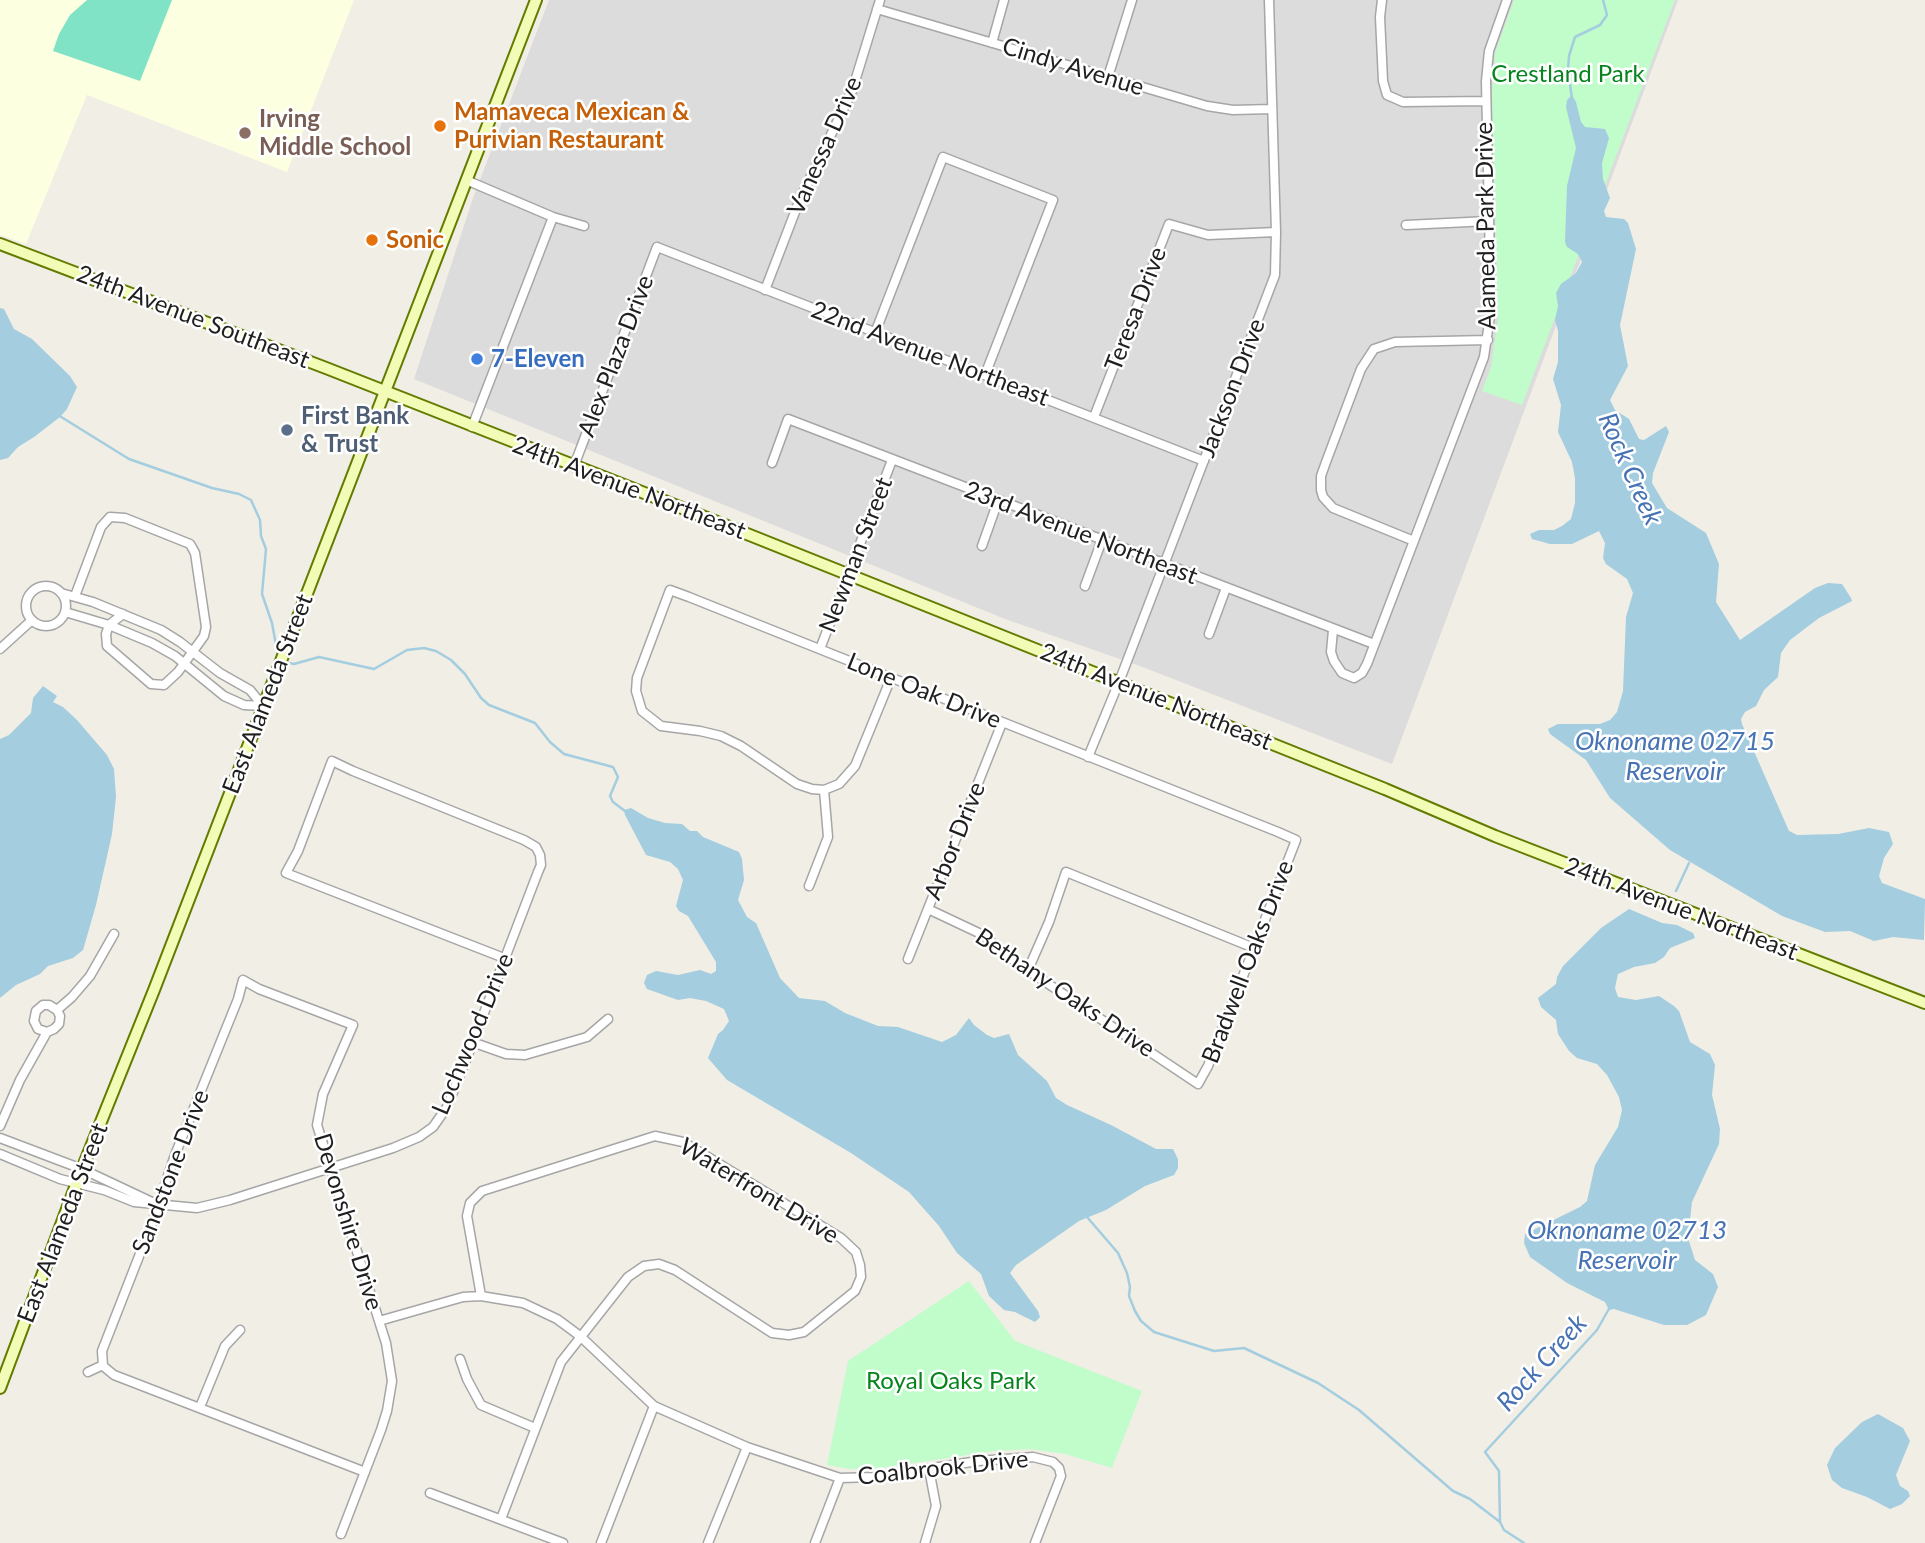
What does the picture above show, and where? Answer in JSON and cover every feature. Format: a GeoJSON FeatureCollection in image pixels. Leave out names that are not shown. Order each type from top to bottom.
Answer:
{"type":"FeatureCollection","features":[{"type":"Feature","properties":{"kind":"street","name":"East Alameda Street"},"geometry":{"type":"LineString","coordinates":[[0,1388],[81,1185],[536,0]]}},
{"type":"Feature","properties":{"kind":"street"},"geometry":{"type":"LineString","coordinates":[[992,43],[1004,0]]}},
{"type":"Feature","properties":{"kind":"street"},"geometry":{"type":"LineString","coordinates":[[1108,77],[1132,0]]}},
{"type":"Feature","properties":{"kind":"street","name":"Jackson Drive"},"geometry":{"type":"LineString","coordinates":[[1088,757],[1271,285],[1277,254],[1269,0]]}},
{"type":"Feature","properties":{"kind":"street"},"geometry":{"type":"LineString","coordinates":[[1382,0],[1380,17],[1383,81],[1387,95],[1396,101],[1485,101]]}},
{"type":"Feature","properties":{"kind":"street","name":"Alameda Park Drive"},"geometry":{"type":"LineString","coordinates":[[1332,630],[1331,652],[1334,662],[1342,673],[1354,678],[1362,673],[1374,644],[1481,369],[1488,340],[1491,309],[1485,101],[1489,51],[1507,0]]}},
{"type":"Feature","properties":{"kind":"street","name":"Cindy Avenue"},"geometry":{"type":"LineString","coordinates":[[879,5],[992,43],[1221,109],[1272,109]]}},
{"type":"Feature","properties":{"kind":"street","name":"Vanessa Drive"},"geometry":{"type":"LineString","coordinates":[[765,290],[800,199],[852,91],[879,5]]}},
{"type":"Feature","properties":{"kind":"street"},"geometry":{"type":"LineString","coordinates":[[875,333],[943,157],[1052,200],[985,375]]}},
{"type":"Feature","properties":{"kind":"street"},"geometry":{"type":"LineString","coordinates":[[466,180],[553,217],[584,226]]}},
{"type":"Feature","properties":{"kind":"street"},"geometry":{"type":"LineString","coordinates":[[472,426],[553,217]]}},
{"type":"Feature","properties":{"kind":"street"},"geometry":{"type":"LineString","coordinates":[[1406,225],[1489,221]]}},
{"type":"Feature","properties":{"kind":"street","name":"Teresa Drive"},"geometry":{"type":"LineString","coordinates":[[1094,417],[1169,224],[1208,235],[1276,232]]}},
{"type":"Feature","properties":{"kind":"street","name":"24th Avenue Southeast"},"geometry":{"type":"LineString","coordinates":[[0,244],[386,392]]}},
{"type":"Feature","properties":{"kind":"street","name":"22nd Avenue Northeast"},"geometry":{"type":"LineString","coordinates":[[657,247],[1204,461]]}},
{"type":"Feature","properties":{"kind":"street","name":"Alex Plaza Drive"},"geometry":{"type":"LineString","coordinates":[[574,466],[657,247]]}},
{"type":"Feature","properties":{"kind":"street"},"geometry":{"type":"LineString","coordinates":[[1414,541],[1333,508],[1323,497],[1320,483],[1326,462],[1361,369],[1374,349],[1395,342],[1488,340]]}},
{"type":"Feature","properties":{"kind":"street","name":"24th Avenue Northeast"},"geometry":{"type":"LineString","coordinates":[[386,392],[1119,682],[1534,852],[1925,1003]]}},
{"type":"Feature","properties":{"kind":"street","name":"23rd Avenue Northeast"},"geometry":{"type":"LineString","coordinates":[[772,463],[788,419],[1374,644]]}},
{"type":"Feature","properties":{"kind":"street","name":"Newman Street"},"geometry":{"type":"LineString","coordinates":[[820,649],[892,460]]}},
{"type":"Feature","properties":{"kind":"street"},"geometry":{"type":"LineString","coordinates":[[982,546],[998,501]]}},
{"type":"Feature","properties":{"kind":"street"},"geometry":{"type":"LineString","coordinates":[[75,596],[101,527],[110,517],[125,518],[186,541],[195,553],[206,627],[204,636],[170,681],[163,685],[151,684],[107,646],[106,634],[109,625],[124,614]]}},
{"type":"Feature","properties":{"kind":"street"},"geometry":{"type":"LineString","coordinates":[[1085,586],[1102,541]]}},
{"type":"Feature","properties":{"kind":"street"},"geometry":{"type":"LineString","coordinates":[[61,593],[65,600],[65,612],[58,621],[42,625],[32,620],[26,607],[31,593],[42,586],[49,586],[61,593],[124,614],[161,630],[233,682],[250,690],[263,706]]}},
{"type":"Feature","properties":{"kind":"street"},"geometry":{"type":"LineString","coordinates":[[1209,634],[1226,588]]}},
{"type":"Feature","properties":{"kind":"street","name":"Lone Oak Drive"},"geometry":{"type":"LineString","coordinates":[[824,790],[797,784],[741,746],[721,736],[660,726],[642,711],[636,691],[637,678],[670,590],[1296,840]]}},
{"type":"Feature","properties":{"kind":"street"},"geometry":{"type":"LineString","coordinates":[[65,612],[109,625],[158,646],[184,663],[224,696],[244,705],[263,706]]}},
{"type":"Feature","properties":{"kind":"street"},"geometry":{"type":"LineString","coordinates":[[0,649],[32,620]]}},
{"type":"Feature","properties":{"kind":"street"},"geometry":{"type":"LineString","coordinates":[[810,886],[828,837],[824,790],[839,784],[855,766],[891,678]]}},
{"type":"Feature","properties":{"kind":"street","name":"Arbor Drive"},"geometry":{"type":"LineString","coordinates":[[908,959],[1002,723]]}},
{"type":"Feature","properties":{"kind":"street","name":"Lochwood Drive"},"geometry":{"type":"LineString","coordinates":[[0,1154],[60,1179],[134,1202],[181,1208],[209,1206],[393,1148],[419,1137],[433,1127],[447,1107],[472,1042],[505,958],[541,865],[539,851],[531,844],[331,761],[307,828],[286,873],[505,958]]}},
{"type":"Feature","properties":{"kind":"street","name":"Bradwell Oaks Drive"},"geometry":{"type":"LineString","coordinates":[[1198,1084],[1209,1066],[1296,840]]}},
{"type":"Feature","properties":{"kind":"street"},"geometry":{"type":"LineString","coordinates":[[1028,970],[1053,912],[1066,872],[1254,948]]}},
{"type":"Feature","properties":{"kind":"street","name":"Bethany Oaks Drive"},"geometry":{"type":"LineString","coordinates":[[928,909],[981,934],[1028,970],[1198,1084]]}},
{"type":"Feature","properties":{"kind":"street"},"geometry":{"type":"LineString","coordinates":[[57,1010],[90,976],[114,934]]}},
{"type":"Feature","properties":{"kind":"street","name":"Devonshire Drive"},"geometry":{"type":"LineString","coordinates":[[243,980],[259,989],[353,1024],[319,1104],[317,1125],[389,1356],[391,1390],[387,1411],[341,1534]]}},
{"type":"Feature","properties":{"kind":"street","name":"Sandstone Drive"},"geometry":{"type":"LineString","coordinates":[[103,1365],[102,1351],[243,980]]}},
{"type":"Feature","properties":{"kind":"street"},"geometry":{"type":"LineString","coordinates":[[0,1126],[20,1080],[47,1032],[59,1024],[57,1010],[43,1005],[33,1016],[35,1025],[47,1032]]}},
{"type":"Feature","properties":{"kind":"street"},"geometry":{"type":"LineString","coordinates":[[472,1042],[506,1054],[525,1055],[587,1037],[608,1019]]}},
{"type":"Feature","properties":{"kind":"street","name":"Waterfront Drive"},"geometry":{"type":"LineString","coordinates":[[481,1296],[467,1216],[470,1203],[482,1191],[655,1136],[683,1142],[841,1238],[856,1252],[860,1265],[861,1277],[855,1291],[804,1332],[789,1335],[772,1333],[675,1270],[659,1264],[644,1266],[628,1277],[580,1336]]}},
{"type":"Feature","properties":{"kind":"street","name":"Lochwood Drive"},"geometry":{"type":"LineString","coordinates":[[0,1138],[86,1171],[157,1205]]}},
{"type":"Feature","properties":{"kind":"street","name":"Coalbrook Drive"},"geometry":{"type":"LineString","coordinates":[[379,1321],[463,1297],[481,1296],[523,1303],[557,1319],[580,1336],[654,1406],[747,1447],[840,1478],[875,1477],[978,1461],[1033,1457],[1053,1462],[1059,1468],[1061,1476],[1035,1543]]}},
{"type":"Feature","properties":{"kind":"street"},"geometry":{"type":"LineString","coordinates":[[200,1407],[225,1346],[240,1330]]}},
{"type":"Feature","properties":{"kind":"street"},"geometry":{"type":"LineString","coordinates":[[501,1519],[561,1362],[580,1336]]}},
{"type":"Feature","properties":{"kind":"street"},"geometry":{"type":"LineString","coordinates":[[460,1359],[467,1380],[481,1405],[535,1428]]}},
{"type":"Feature","properties":{"kind":"street"},"geometry":{"type":"LineString","coordinates":[[88,1373],[103,1365],[109,1373],[365,1472]]}},
{"type":"Feature","properties":{"kind":"street"},"geometry":{"type":"LineString","coordinates":[[601,1543],[654,1406]]}},
{"type":"Feature","properties":{"kind":"street"},"geometry":{"type":"LineString","coordinates":[[708,1543],[747,1447]]}},
{"type":"Feature","properties":{"kind":"street"},"geometry":{"type":"LineString","coordinates":[[925,1543],[936,1506],[929,1469]]}},
{"type":"Feature","properties":{"kind":"street"},"geometry":{"type":"LineString","coordinates":[[815,1543],[840,1478]]}},
{"type":"Feature","properties":{"kind":"street"},"geometry":{"type":"LineString","coordinates":[[430,1493],[563,1543]]}},
{"type":"Feature","properties":{"kind":"shaded area","name":"Irving Middle School"},"geometry":{"type":"Polygon","coordinates":[[[0,0],[354,0],[287,172],[87,95],[26,244],[0,235],[0,0]]]}},
{"type":"Feature","properties":{"kind":"shaded area"},"geometry":{"type":"Polygon","coordinates":[[[549,0],[1678,0],[1392,764],[1140,666],[1005,619],[414,379],[473,198],[549,0]]]}},
{"type":"Feature","properties":{"kind":"green space"},"geometry":{"type":"Polygon","coordinates":[[[87,0],[172,0],[140,81],[53,51],[70,15],[87,0]]]}},
{"type":"Feature","properties":{"kind":"green space","name":"Crestland Park"},"geometry":{"type":"Polygon","coordinates":[[[1514,0],[1675,0],[1522,405],[1482,391],[1491,367],[1498,319],[1492,93],[1495,53],[1514,0]]]}},
{"type":"Feature","properties":{"kind":"green space","name":"Royal Oaks Park"},"geometry":{"type":"Polygon","coordinates":[[[969,1281],[1015,1341],[1142,1391],[1112,1468],[1065,1454],[1030,1449],[994,1451],[874,1469],[827,1465],[848,1361],[969,1281]]]}},
{"type":"Feature","properties":{"kind":"water","name":"Oknoname 02715 Reservoir"},"geometry":{"type":"Polygon","coordinates":[[[1572,95],[1585,127],[1605,129],[1609,138],[1602,163],[1603,179],[1610,198],[1604,211],[1606,217],[1624,219],[1628,223],[1636,249],[1620,325],[1628,366],[1610,400],[1615,410],[1629,419],[1639,439],[1644,440],[1666,426],[1669,432],[1653,473],[1652,483],[1667,508],[1706,533],[1719,564],[1716,602],[1740,640],[1815,588],[1828,583],[1842,584],[1852,601],[1819,618],[1790,640],[1781,653],[1778,677],[1764,690],[1756,706],[1745,712],[1741,719],[1742,724],[1789,831],[1797,835],[1838,834],[1869,828],[1889,832],[1893,844],[1884,858],[1879,876],[1882,883],[1925,899],[1924,940],[1893,937],[1874,941],[1850,931],[1825,932],[1782,916],[1670,850],[1610,798],[1586,760],[1550,734],[1548,729],[1558,724],[1600,724],[1610,720],[1617,712],[1623,691],[1626,617],[1633,593],[1627,579],[1606,564],[1603,558],[1605,543],[1599,531],[1572,544],[1550,544],[1532,539],[1530,534],[1562,526],[1571,519],[1575,503],[1575,478],[1572,462],[1558,432],[1561,405],[1553,379],[1558,362],[1556,293],[1561,284],[1576,273],[1582,262],[1578,254],[1567,247],[1565,242],[1567,186],[1576,148],[1566,107],[1567,100],[1572,95]]]}},
{"type":"Feature","properties":{"kind":"water"},"geometry":{"type":"Polygon","coordinates":[[[0,308],[4,309],[14,329],[32,339],[70,376],[77,387],[67,409],[60,417],[18,447],[8,458],[0,460],[0,308]]]}},
{"type":"Feature","properties":{"kind":"water"},"geometry":{"type":"Polygon","coordinates":[[[43,686],[57,696],[53,702],[77,720],[107,755],[114,769],[116,797],[112,834],[83,950],[73,958],[48,966],[40,974],[16,985],[0,998],[0,739],[9,735],[31,713],[33,698],[43,686]]]}},
{"type":"Feature","properties":{"kind":"water"},"geometry":{"type":"Polygon","coordinates":[[[631,808],[648,818],[682,824],[690,831],[697,831],[703,837],[739,852],[744,880],[738,900],[747,917],[756,923],[780,978],[799,998],[825,1001],[845,1013],[878,1026],[898,1027],[942,1042],[956,1035],[969,1018],[974,1025],[994,1038],[1009,1034],[1018,1055],[1047,1081],[1056,1098],[1156,1149],[1173,1149],[1178,1159],[1178,1168],[1174,1175],[1145,1186],[1106,1210],[1079,1221],[1016,1265],[1010,1273],[1038,1311],[1040,1317],[1035,1322],[1015,1312],[1004,1310],[989,1296],[981,1274],[957,1253],[939,1226],[909,1192],[851,1153],[727,1080],[708,1058],[718,1034],[729,1021],[724,1009],[706,1001],[690,998],[678,1000],[647,989],[644,983],[647,975],[656,971],[678,975],[700,970],[711,974],[716,971],[716,962],[688,916],[676,906],[683,880],[678,869],[670,862],[646,855],[625,815],[624,810],[631,808]]]}},
{"type":"Feature","properties":{"kind":"water","name":"Oknoname 02713 Reservoir"},"geometry":{"type":"Polygon","coordinates":[[[1629,909],[1662,923],[1677,925],[1693,933],[1695,938],[1670,948],[1664,957],[1655,963],[1634,967],[1618,974],[1615,988],[1618,997],[1636,1000],[1659,996],[1674,1006],[1679,1011],[1690,1042],[1710,1054],[1715,1065],[1712,1095],[1720,1129],[1719,1144],[1692,1202],[1688,1238],[1695,1260],[1713,1274],[1718,1287],[1706,1315],[1687,1325],[1664,1325],[1614,1309],[1609,1310],[1605,1302],[1567,1283],[1530,1257],[1524,1243],[1525,1234],[1587,1201],[1595,1165],[1618,1127],[1622,1110],[1619,1097],[1607,1075],[1597,1064],[1577,1058],[1569,1051],[1558,1034],[1556,1020],[1541,1007],[1538,998],[1556,984],[1563,966],[1601,928],[1629,909]]]}},
{"type":"Feature","properties":{"kind":"water"},"geometry":{"type":"Polygon","coordinates":[[[1878,1414],[1903,1428],[1910,1441],[1896,1475],[1900,1486],[1908,1491],[1910,1496],[1902,1504],[1890,1509],[1842,1488],[1832,1480],[1827,1465],[1835,1448],[1862,1422],[1878,1414]]]}},
{"type":"Feature","properties":{"kind":"waterway","name":"Rock Creek"},"geometry":{"type":"LineString","coordinates":[[1572,99],[1569,56],[1575,37],[1600,25],[1607,15],[1603,0]]}},
{"type":"Feature","properties":{"kind":"waterway"},"geometry":{"type":"LineString","coordinates":[[58,415],[129,459],[251,500],[260,520],[261,536],[266,549],[262,594],[272,623],[278,656]]}},
{"type":"Feature","properties":{"kind":"waterway"},"geometry":{"type":"LineString","coordinates":[[285,662],[294,664],[319,657],[374,669],[407,650],[424,648],[436,651],[451,660],[465,674],[489,705],[535,723],[564,754],[613,767],[618,777],[610,796],[613,802],[625,811]]}},
{"type":"Feature","properties":{"kind":"waterway","name":"Rock Creek"},"geometry":{"type":"LineString","coordinates":[[1676,891],[1689,863]]}},
{"type":"Feature","properties":{"kind":"waterway"},"geometry":{"type":"LineString","coordinates":[[1087,1217],[1118,1253],[1127,1273],[1129,1296],[1135,1311],[1141,1321],[1154,1332],[1214,1351],[1244,1348],[1318,1383],[1359,1410],[1453,1491],[1470,1499],[1500,1522]]}},
{"type":"Feature","properties":{"kind":"waterway","name":"Rock Creek"},"geometry":{"type":"LineString","coordinates":[[1524,1543],[1504,1530],[1500,1522],[1499,1471],[1485,1452],[1597,1330],[1610,1307]]}},
{"type":"Feature","properties":{"kind":"place","name":"Mamaveca Mexican & Purivian Restaurant"},"geometry":{"type":"Point","coordinates":[440,126]}},
{"type":"Feature","properties":{"kind":"place","name":"Irving Middle School"},"geometry":{"type":"Point","coordinates":[245,133]}},
{"type":"Feature","properties":{"kind":"place","name":"Sonic"},"geometry":{"type":"Point","coordinates":[372,240]}},
{"type":"Feature","properties":{"kind":"place","name":"7-Eleven"},"geometry":{"type":"Point","coordinates":[477,359]}},
{"type":"Feature","properties":{"kind":"place","name":"First Bank & Trust"},"geometry":{"type":"Point","coordinates":[287,430]}}]}
